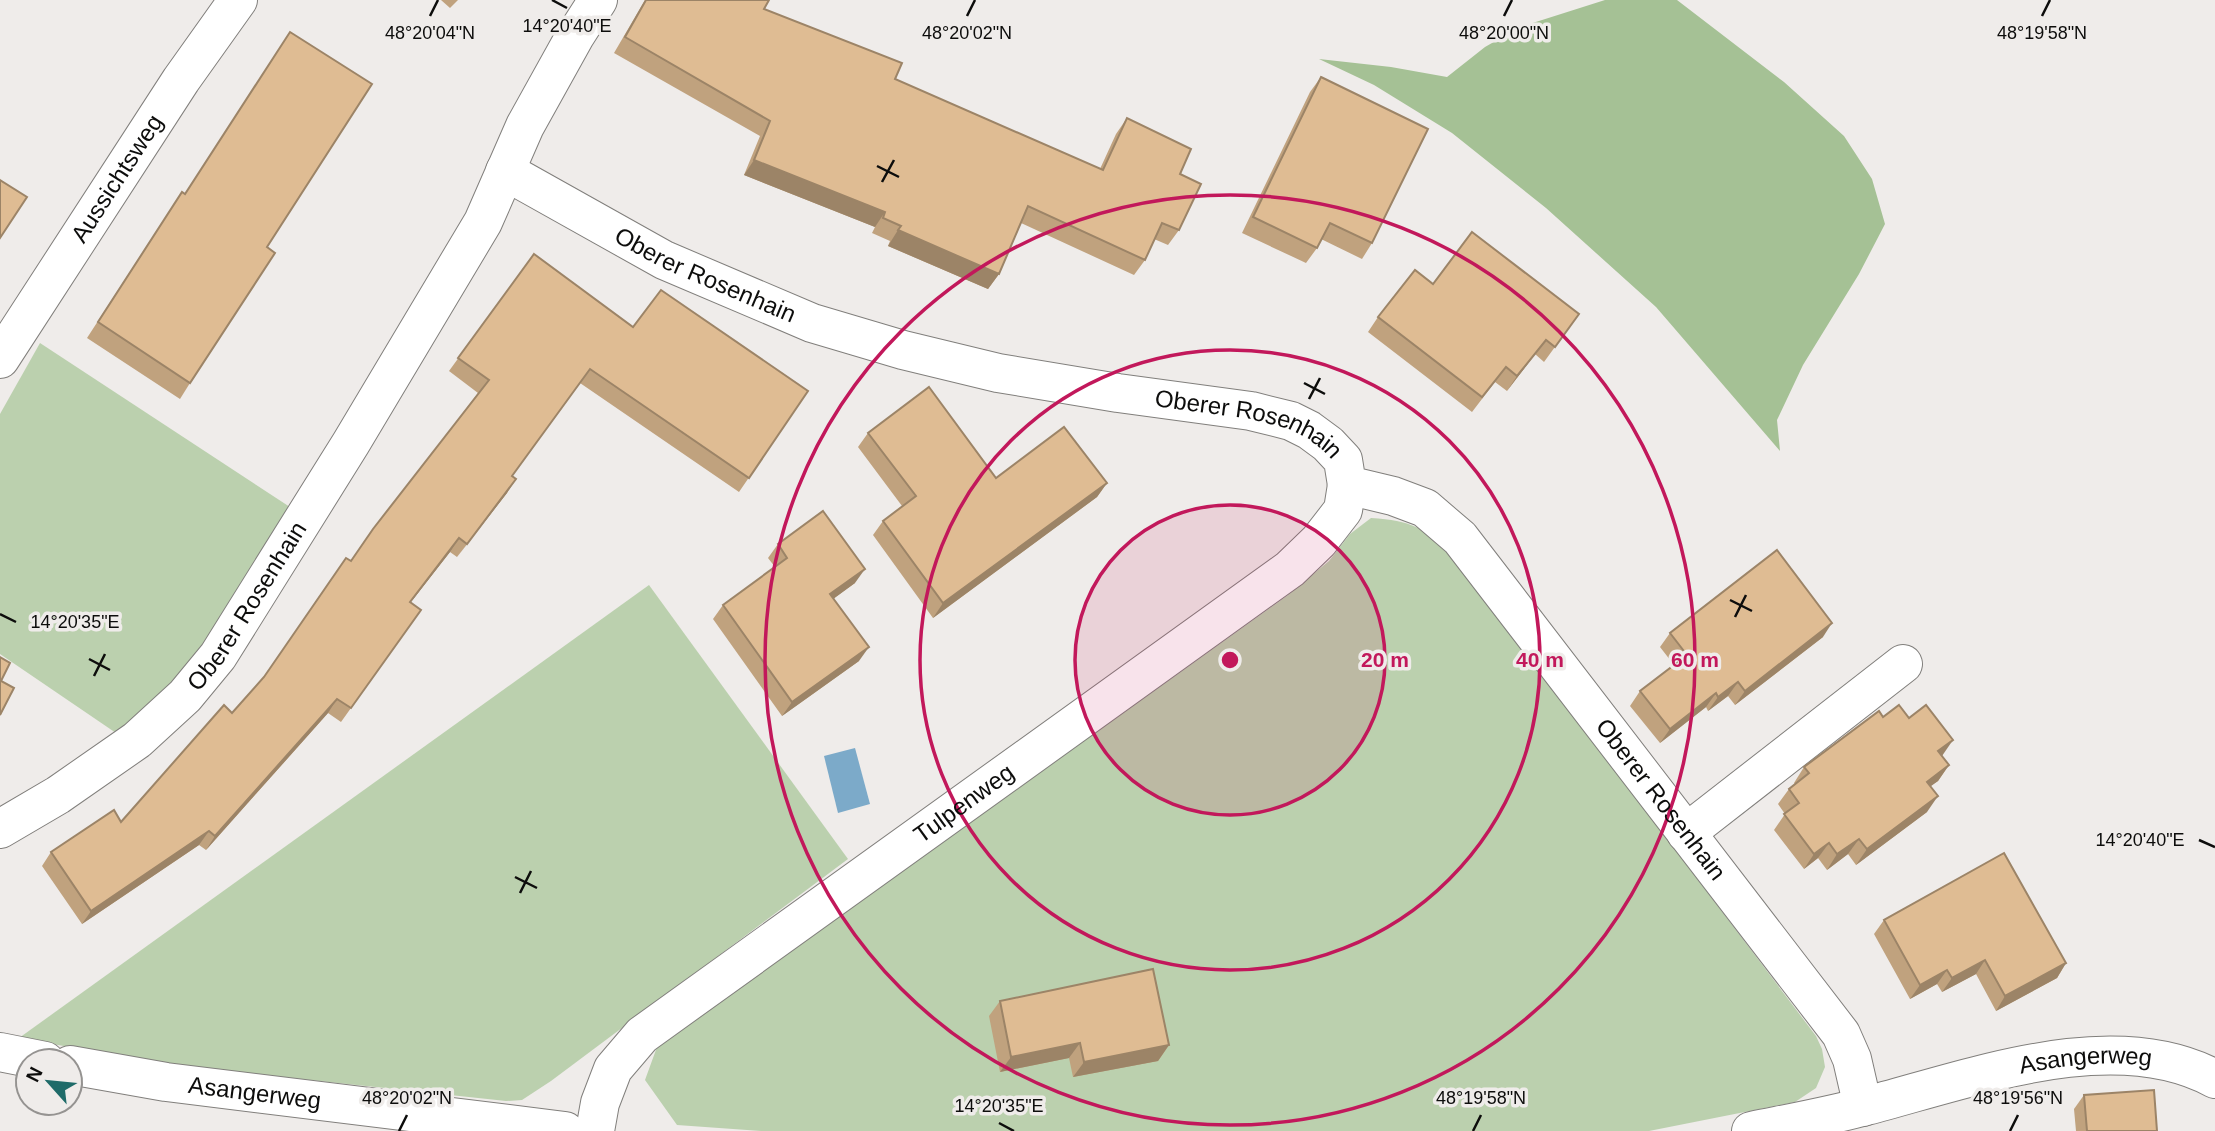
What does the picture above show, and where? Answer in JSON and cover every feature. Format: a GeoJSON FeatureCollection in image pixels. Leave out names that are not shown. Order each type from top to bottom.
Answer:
{"type":"FeatureCollection","features":[{"type":"Feature","properties":{"kind":"street","name":"Aussichtsweg"},"geometry":{"type":"LineString","coordinates":[[0,359],[181,80],[238,0]]}},
{"type":"Feature","properties":{"kind":"street","name":"Oberer Rosenhain"},"geometry":{"type":"LineString","coordinates":[[0,829],[58,795],[137,740],[185,696],[218,656],[351,443],[483,222],[525,126],[598,0]]}},
{"type":"Feature","properties":{"kind":"street","name":"Oberer Rosenhain"},"geometry":{"type":"LineString","coordinates":[[505,171],[664,260],[812,323],[903,350],[998,373],[1251,411],[1291,421],[1328,444],[1343,460],[1347,485],[1393,496],[1425,508],[1460,538],[1840,1034],[1852,1059],[1863,1107]]}},
{"type":"Feature","properties":{"kind":"street","name":"Tulpenweg"},"geometry":{"type":"LineString","coordinates":[[595,1131],[600,1103],[613,1069],[642,1035],[1290,569],[1319,541],[1343,510],[1347,485]]}},
{"type":"Feature","properties":{"kind":"street"},"geometry":{"type":"LineString","coordinates":[[1686,833],[1903,664]]}},
{"type":"Feature","properties":{"kind":"street","name":"Asangerweg"},"geometry":{"type":"LineString","coordinates":[[1751,1131],[1863,1107],[2006,1069],[2077,1058],[2131,1055],[2167,1060],[2201,1071],[2215,1079]]}},
{"type":"Feature","properties":{"kind":"street","name":"Asangerweg"},"geometry":{"type":"LineString","coordinates":[[84,1067],[166,1082],[565,1131]]}},
{"type":"Feature","properties":{"kind":"green space"},"geometry":{"type":"Polygon","coordinates":[[[1605,0],[1677,0],[1784,82],[1844,136],[1872,179],[1885,224],[1859,274],[1803,365],[1777,420],[1780,451],[1656,307],[1546,208],[1452,133],[1374,85],[1319,59],[1391,67],[1447,77],[1485,47],[1520,27],[1605,0]]]}},
{"type":"Feature","properties":{"kind":"green space"},"geometry":{"type":"Polygon","coordinates":[[[40,343],[293,509],[189,668],[145,712],[116,733],[0,654],[0,414],[40,343]]]}},
{"type":"Feature","properties":{"kind":"green space"},"geometry":{"type":"Polygon","coordinates":[[[1371,518],[1397,521],[1416,527],[1433,537],[1452,554],[1816,1036],[1822,1049],[1825,1067],[1816,1088],[1795,1102],[1649,1131],[761,1131],[677,1125],[645,1080],[657,1047],[1288,595],[1329,561],[1350,534],[1371,518]]]}},
{"type":"Feature","properties":{"kind":"green space"},"geometry":{"type":"Polygon","coordinates":[[[649,585],[848,859],[522,1100],[506,1101],[170,1065],[84,1050],[84,1047],[19,1038],[649,585]]]}},
{"type":"Feature","properties":{"kind":"water"},"geometry":{"type":"Polygon","coordinates":[[[855,748],[870,804],[838,813],[824,756],[855,748]]]}},
{"type":"Feature","properties":{"kind":"building"},"geometry":{"type":"Polygon","coordinates":[[[646,0],[769,0],[764,9],[902,63],[895,79],[1103,170],[1127,118],[1191,149],[1180,174],[1201,184],[1179,230],[1162,223],[1145,260],[1028,206],[999,274],[898,230],[901,226],[883,218],[885,212],[754,160],[770,121],[625,37],[646,0]]]}},
{"type":"Feature","properties":{"kind":"building"},"geometry":{"type":"Polygon","coordinates":[[[290,32],[372,84],[267,247],[275,253],[190,383],[98,322],[290,32]]]}},
{"type":"Feature","properties":{"kind":"building"},"geometry":{"type":"Polygon","coordinates":[[[1321,77],[1428,129],[1372,243],[1330,223],[1317,248],[1253,217],[1321,77]]]}},
{"type":"Feature","properties":{"kind":"building"},"geometry":{"type":"Polygon","coordinates":[[[0,180],[27,197],[0,238],[0,180]]]}},
{"type":"Feature","properties":{"kind":"building"},"geometry":{"type":"Polygon","coordinates":[[[1472,232],[1579,314],[1555,347],[1546,340],[1517,376],[1506,367],[1482,397],[1378,317],[1415,270],[1433,284],[1472,232]]]}},
{"type":"Feature","properties":{"kind":"building"},"geometry":{"type":"Polygon","coordinates":[[[534,254],[633,327],[661,290],[808,391],[749,478],[590,369],[512,476],[516,479],[467,544],[459,538],[410,602],[421,610],[351,708],[337,699],[215,836],[209,831],[91,911],[51,852],[114,810],[121,822],[224,705],[232,713],[264,677],[346,558],[351,561],[489,380],[458,358],[534,254]]]}},
{"type":"Feature","properties":{"kind":"building"},"geometry":{"type":"Polygon","coordinates":[[[929,387],[996,478],[1064,427],[1107,483],[943,603],[883,521],[916,496],[868,433],[929,387]]]}},
{"type":"Feature","properties":{"kind":"building"},"geometry":{"type":"Polygon","coordinates":[[[823,511],[865,569],[830,594],[869,647],[792,702],[723,605],[787,558],[778,544],[823,511]]]}},
{"type":"Feature","properties":{"kind":"building"},"geometry":{"type":"Polygon","coordinates":[[[1777,550],[1832,623],[1745,691],[1738,682],[1718,697],[1716,693],[1670,729],[1640,691],[1687,655],[1670,633],[1777,550]]]}},
{"type":"Feature","properties":{"kind":"building"},"geometry":{"type":"Polygon","coordinates":[[[0,657],[10,663],[1,681],[14,688],[0,715],[0,657]]]}},
{"type":"Feature","properties":{"kind":"building"},"geometry":{"type":"Polygon","coordinates":[[[1899,705],[1909,718],[1926,705],[1953,740],[1938,751],[1949,765],[1927,782],[1938,796],[1867,849],[1859,839],[1837,854],[1829,843],[1814,854],[1784,814],[1799,803],[1789,789],[1809,773],[1804,767],[1879,711],[1883,717],[1899,705]]]}},
{"type":"Feature","properties":{"kind":"building"},"geometry":{"type":"Polygon","coordinates":[[[2004,853],[2066,963],[2005,996],[1985,960],[1952,978],[1947,970],[1920,985],[1884,920],[2004,853]]]}},
{"type":"Feature","properties":{"kind":"building"},"geometry":{"type":"Polygon","coordinates":[[[1153,969],[1169,1045],[1084,1062],[1080,1043],[1011,1057],[1000,1001],[1153,969]]]}},
{"type":"Feature","properties":{"kind":"building"},"geometry":{"type":"Polygon","coordinates":[[[2154,1090],[2157,1131],[2087,1131],[2084,1095],[2154,1090]]]}}]}
